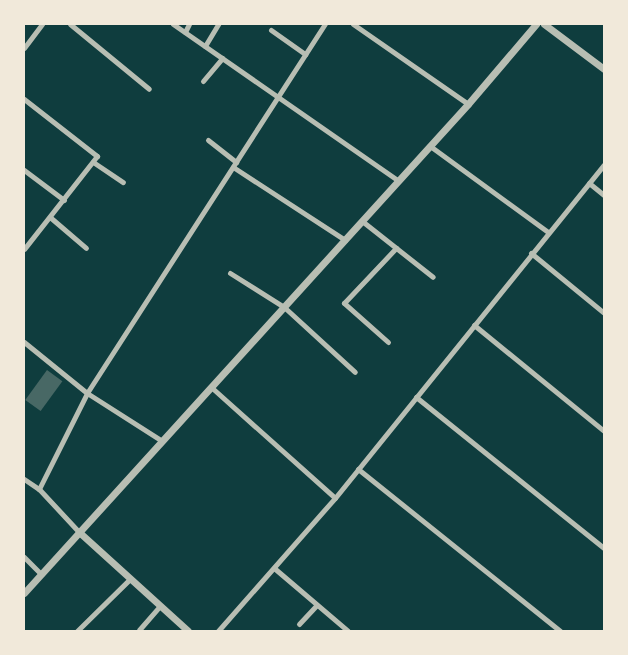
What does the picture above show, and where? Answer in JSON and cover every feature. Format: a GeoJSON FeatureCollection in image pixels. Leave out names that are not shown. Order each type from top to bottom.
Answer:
{"type":"FeatureCollection","features":[{"type":"Feature","properties":{"kind":"street"},"geometry":{"type":"LineString","coordinates":[[24,48],[42,24]]}},
{"type":"Feature","properties":{"kind":"street"},"geometry":{"type":"LineString","coordinates":[[70,24],[149,89]]}},
{"type":"Feature","properties":{"kind":"street"},"geometry":{"type":"LineString","coordinates":[[173,24],[398,181]]}},
{"type":"Feature","properties":{"kind":"street"},"geometry":{"type":"LineString","coordinates":[[185,32],[189,24]]}},
{"type":"Feature","properties":{"kind":"street"},"geometry":{"type":"LineString","coordinates":[[205,46],[218,24]]}},
{"type":"Feature","properties":{"kind":"street"},"geometry":{"type":"LineString","coordinates":[[39,489],[87,393],[325,24]]}},
{"type":"Feature","properties":{"kind":"street"},"geometry":{"type":"LineString","coordinates":[[353,24],[468,104]]}},
{"type":"Feature","properties":{"kind":"street"},"geometry":{"type":"LineString","coordinates":[[24,593],[468,104],[536,24]]}},
{"type":"Feature","properties":{"kind":"street"},"geometry":{"type":"LineString","coordinates":[[544,24],[604,69]]}},
{"type":"Feature","properties":{"kind":"street"},"geometry":{"type":"LineString","coordinates":[[271,30],[305,54]]}},
{"type":"Feature","properties":{"kind":"street"},"geometry":{"type":"LineString","coordinates":[[203,81],[222,58]]}},
{"type":"Feature","properties":{"kind":"street"},"geometry":{"type":"LineString","coordinates":[[24,100],[97,156],[51,218],[24,250]]}},
{"type":"Feature","properties":{"kind":"street"},"geometry":{"type":"LineString","coordinates":[[208,140],[235,164],[345,240]]}},
{"type":"Feature","properties":{"kind":"street"},"geometry":{"type":"LineString","coordinates":[[430,146],[548,232]]}},
{"type":"Feature","properties":{"kind":"street"},"geometry":{"type":"LineString","coordinates":[[92,162],[123,182]]}},
{"type":"Feature","properties":{"kind":"street"},"geometry":{"type":"LineString","coordinates":[[218,631],[335,498],[604,165]]}},
{"type":"Feature","properties":{"kind":"street"},"geometry":{"type":"LineString","coordinates":[[24,170],[64,200]]}},
{"type":"Feature","properties":{"kind":"street"},"geometry":{"type":"LineString","coordinates":[[589,183],[604,195]]}},
{"type":"Feature","properties":{"kind":"street"},"geometry":{"type":"LineString","coordinates":[[51,218],[86,248]]}},
{"type":"Feature","properties":{"kind":"street"},"geometry":{"type":"LineString","coordinates":[[362,221],[433,277]]}},
{"type":"Feature","properties":{"kind":"street"},"geometry":{"type":"LineString","coordinates":[[388,342],[344,303],[396,248]]}},
{"type":"Feature","properties":{"kind":"street"},"geometry":{"type":"LineString","coordinates":[[531,253],[604,312]]}},
{"type":"Feature","properties":{"kind":"street"},"geometry":{"type":"LineString","coordinates":[[230,274],[284,307],[355,372]]}},
{"type":"Feature","properties":{"kind":"street"},"geometry":{"type":"LineString","coordinates":[[474,325],[604,431]]}},
{"type":"Feature","properties":{"kind":"street"},"geometry":{"type":"LineString","coordinates":[[24,342],[87,393],[162,441]]}},
{"type":"Feature","properties":{"kind":"street"},"geometry":{"type":"LineString","coordinates":[[211,387],[335,498]]}},
{"type":"Feature","properties":{"kind":"street"},"geometry":{"type":"LineString","coordinates":[[416,397],[604,548]]}},
{"type":"Feature","properties":{"kind":"street"},"geometry":{"type":"LineString","coordinates":[[358,469],[560,631]]}},
{"type":"Feature","properties":{"kind":"street"},"geometry":{"type":"LineString","coordinates":[[24,479],[39,489],[79,532],[188,631]]}},
{"type":"Feature","properties":{"kind":"street"},"geometry":{"type":"LineString","coordinates":[[24,557],[41,574]]}},
{"type":"Feature","properties":{"kind":"street"},"geometry":{"type":"LineString","coordinates":[[274,568],[348,631]]}},
{"type":"Feature","properties":{"kind":"street"},"geometry":{"type":"LineString","coordinates":[[77,631],[130,579]]}},
{"type":"Feature","properties":{"kind":"street"},"geometry":{"type":"LineString","coordinates":[[299,624],[317,605]]}},
{"type":"Feature","properties":{"kind":"street"},"geometry":{"type":"LineString","coordinates":[[139,630],[160,606]]}},
{"type":"Feature","properties":{"kind":"building"},"geometry":{"type":"Polygon","coordinates":[[[47,370],[62,381],[41,411],[25,400],[47,370]]]}}]}
